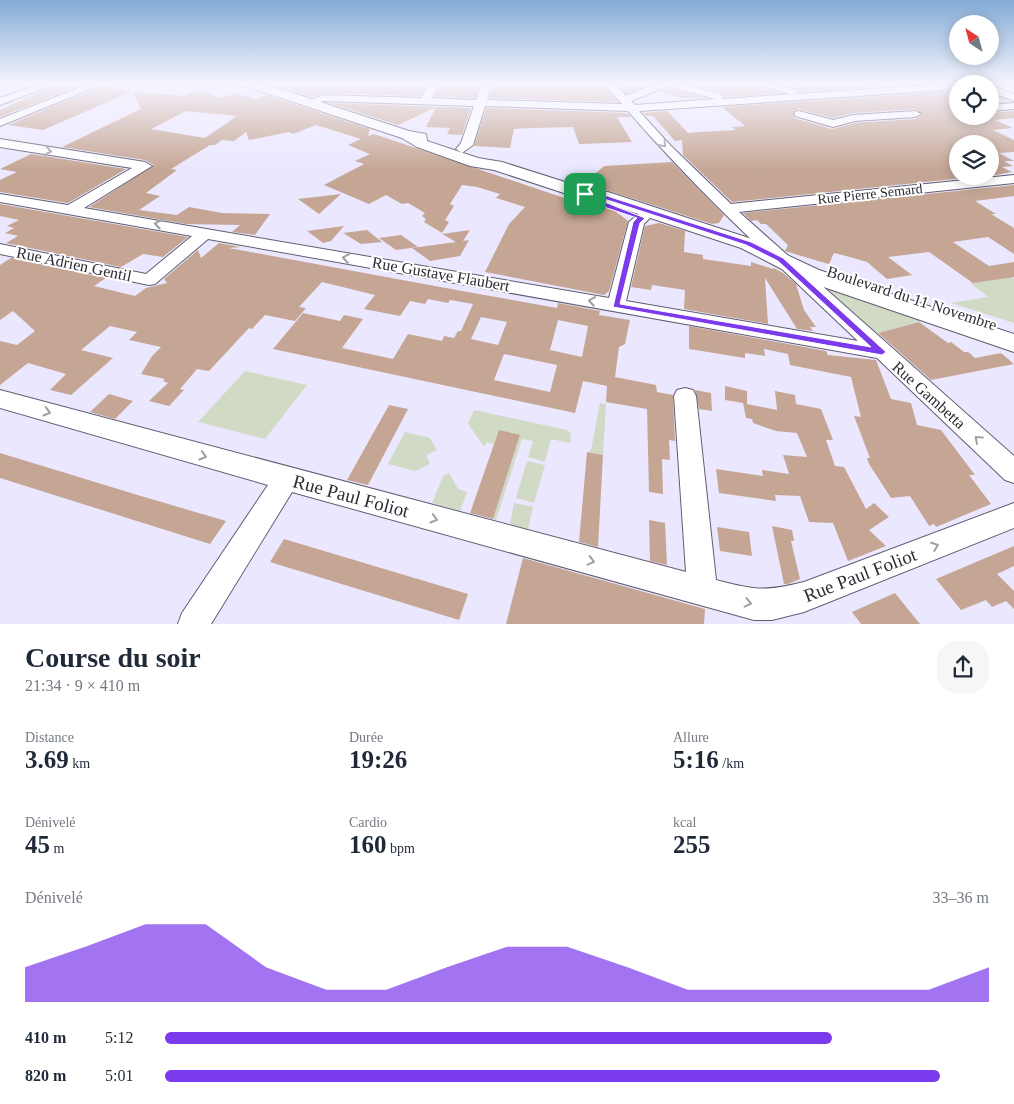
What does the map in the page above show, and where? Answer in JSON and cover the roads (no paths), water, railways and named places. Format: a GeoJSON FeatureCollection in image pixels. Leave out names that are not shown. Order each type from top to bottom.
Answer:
{"type":"FeatureCollection","features":[{"type":"Feature","properties":{"kind":"main road","name":"Boulevard du 11 Novembre"},"geometry":{"type":"LineString","coordinates":[[331,112],[407,135],[431,139],[486,157],[496,165]]}},
{"type":"Feature","properties":{"kind":"main road","name":"Boulevard du 11 Novembre"},"geometry":{"type":"LineString","coordinates":[[407,135],[422,144],[476,163],[496,165],[585,194],[602,196],[740,241],[811,275],[1014,343]]}},
{"type":"Feature","properties":{"kind":"main road","name":"Boulevard du 11 Novembre"},"geometry":{"type":"LineString","coordinates":[[585,194],[595,202],[743,252],[815,266],[1014,331]]}},
{"type":"Feature","properties":{"kind":"street"},"geometry":{"type":"LineString","coordinates":[[0,123],[27,112]]}},
{"type":"Feature","properties":{"kind":"street"},"geometry":{"type":"LineString","coordinates":[[462,149],[466,145],[477,112]]}},
{"type":"Feature","properties":{"kind":"street","name":"Rue Gambetta"},"geometry":{"type":"LineString","coordinates":[[634,112],[667,149],[727,209],[1014,472]]}},
{"type":"Feature","properties":{"kind":"street"},"geometry":{"type":"LineString","coordinates":[[857,112],[866,117]]}},
{"type":"Feature","properties":{"kind":"street"},"geometry":{"type":"LineString","coordinates":[[799,114],[830,124],[866,117],[914,114]]}},
{"type":"Feature","properties":{"kind":"street"},"geometry":{"type":"LineString","coordinates":[[0,143],[145,166],[72,210]]}},
{"type":"Feature","properties":{"kind":"street","name":"Rue Pierre Semard"},"geometry":{"type":"LineString","coordinates":[[727,209],[1014,179]]}},
{"type":"Feature","properties":{"kind":"street","name":"Rue Gustave Flaubert"},"geometry":{"type":"LineString","coordinates":[[0,198],[261,242],[882,352]]}},
{"type":"Feature","properties":{"kind":"street"},"geometry":{"type":"LineString","coordinates":[[616,306],[637,222],[642,218]]}},
{"type":"Feature","properties":{"kind":"street","name":"Rue Adrien Gentil"},"geometry":{"type":"LineString","coordinates":[[0,249],[149,280],[206,233]]}},
{"type":"Feature","properties":{"kind":"street"},"geometry":{"type":"LineString","coordinates":[[685,396],[702,591]]}},
{"type":"Feature","properties":{"kind":"street","name":"Rue Paul Foliot"},"geometry":{"type":"LineString","coordinates":[[0,399],[286,479],[754,605],[772,605],[796,599],[1014,515]]}},
{"type":"Feature","properties":{"kind":"street"},"geometry":{"type":"LineString","coordinates":[[193,624],[286,479]]}}]}
